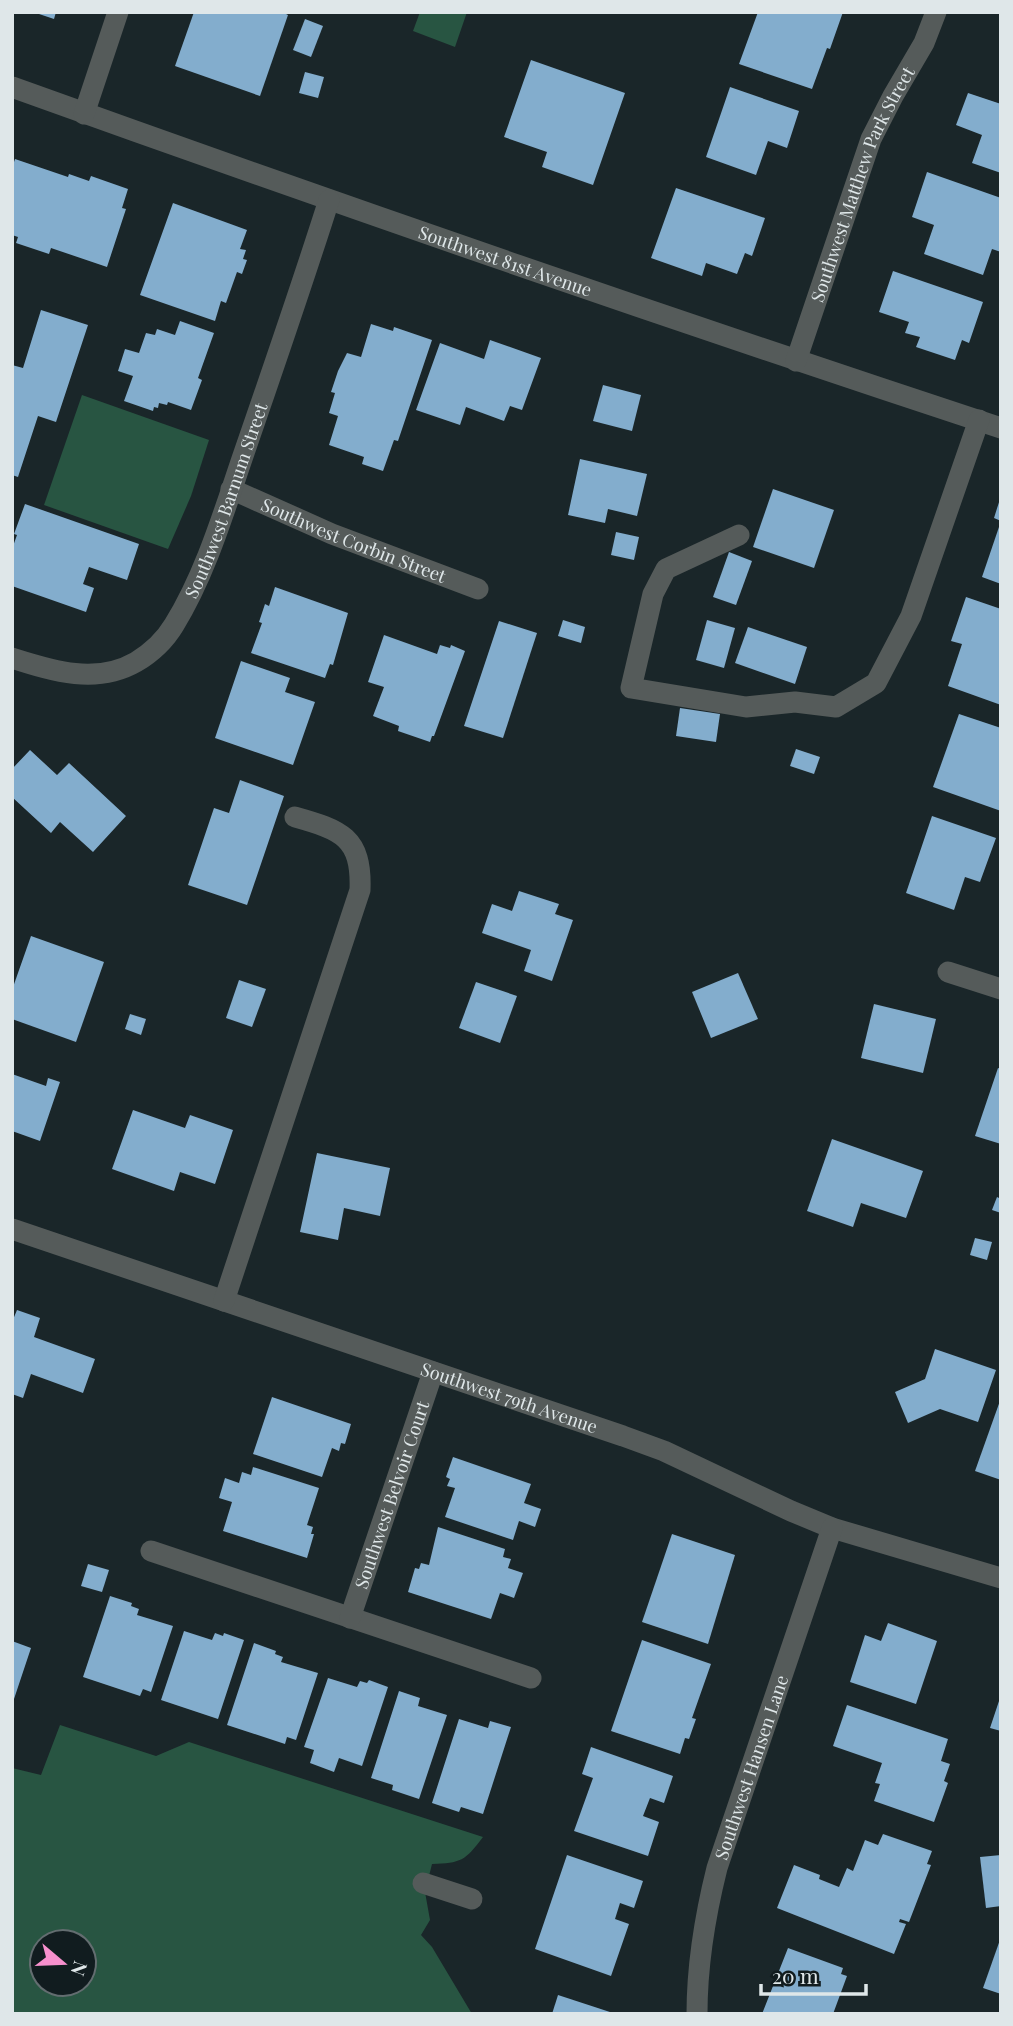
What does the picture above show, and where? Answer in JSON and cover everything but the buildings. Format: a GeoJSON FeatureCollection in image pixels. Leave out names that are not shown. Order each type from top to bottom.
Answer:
{"type":"FeatureCollection","features":[{"type":"Feature","properties":{"kind":"street"},"geometry":{"type":"LineString","coordinates":[[84,114],[118,12]]}},
{"type":"Feature","properties":{"kind":"street","name":"Southwest Matthew Park Street"},"geometry":{"type":"LineString","coordinates":[[796,361],[871,139],[892,96],[924,43],[936,12]]}},
{"type":"Feature","properties":{"kind":"street","name":"Southwest 81st Avenue"},"geometry":{"type":"LineString","coordinates":[[12,87],[329,201],[796,361],[1001,428]]}},
{"type":"Feature","properties":{"kind":"street","name":"Southwest Barnum Street"},"geometry":{"type":"LineString","coordinates":[[12,658],[60,672],[101,674],[133,664],[155,648],[173,628],[212,544],[329,201]]}},
{"type":"Feature","properties":{"kind":"street"},"geometry":{"type":"LineString","coordinates":[[739,535],[666,569],[653,594],[631,688],[746,706],[795,702],[835,707],[876,683],[911,616],[979,420]]}},
{"type":"Feature","properties":{"kind":"street","name":"Southwest Corbin Street"},"geometry":{"type":"LineString","coordinates":[[231,489],[332,534],[478,589]]}},
{"type":"Feature","properties":{"kind":"street"},"geometry":{"type":"LineString","coordinates":[[224,1301],[360,890],[361,870],[358,855],[349,842],[323,825],[295,817]]}},
{"type":"Feature","properties":{"kind":"street"},"geometry":{"type":"LineString","coordinates":[[948,972],[1001,989]]}},
{"type":"Feature","properties":{"kind":"street","name":"Southwest 79th Avenue"},"geometry":{"type":"LineString","coordinates":[[12,1229],[664,1451],[832,1528],[1001,1578]]}},
{"type":"Feature","properties":{"kind":"street","name":"Southwest Belvoir Court"},"geometry":{"type":"LineString","coordinates":[[350,1618],[433,1372]]}},
{"type":"Feature","properties":{"kind":"street","name":"Southwest Hansen Lane"},"geometry":{"type":"LineString","coordinates":[[697,2014],[698,1971],[704,1927],[718,1868],[832,1528]]}},
{"type":"Feature","properties":{"kind":"street"},"geometry":{"type":"LineString","coordinates":[[151,1550],[531,1678]]}},
{"type":"Feature","properties":{"kind":"street"},"geometry":{"type":"LineString","coordinates":[[423,1883],[471,1899]]}},
{"type":"Feature","properties":{"kind":"green space"},"geometry":{"type":"Polygon","coordinates":[[[420,12],[467,12],[455,47],[413,31],[420,12]]]}},
{"type":"Feature","properties":{"kind":"green space"},"geometry":{"type":"Polygon","coordinates":[[[82,395],[209,440],[191,496],[168,549],[44,505],[82,395]]]}},
{"type":"Feature","properties":{"kind":"green space"},"geometry":{"type":"Polygon","coordinates":[[[60,1725],[156,1756],[189,1742],[483,1837],[462,1859],[432,1864],[425,1892],[430,1920],[421,1935],[432,1947],[472,2014],[12,2014],[12,1768],[41,1775],[60,1725]]]}}]}
